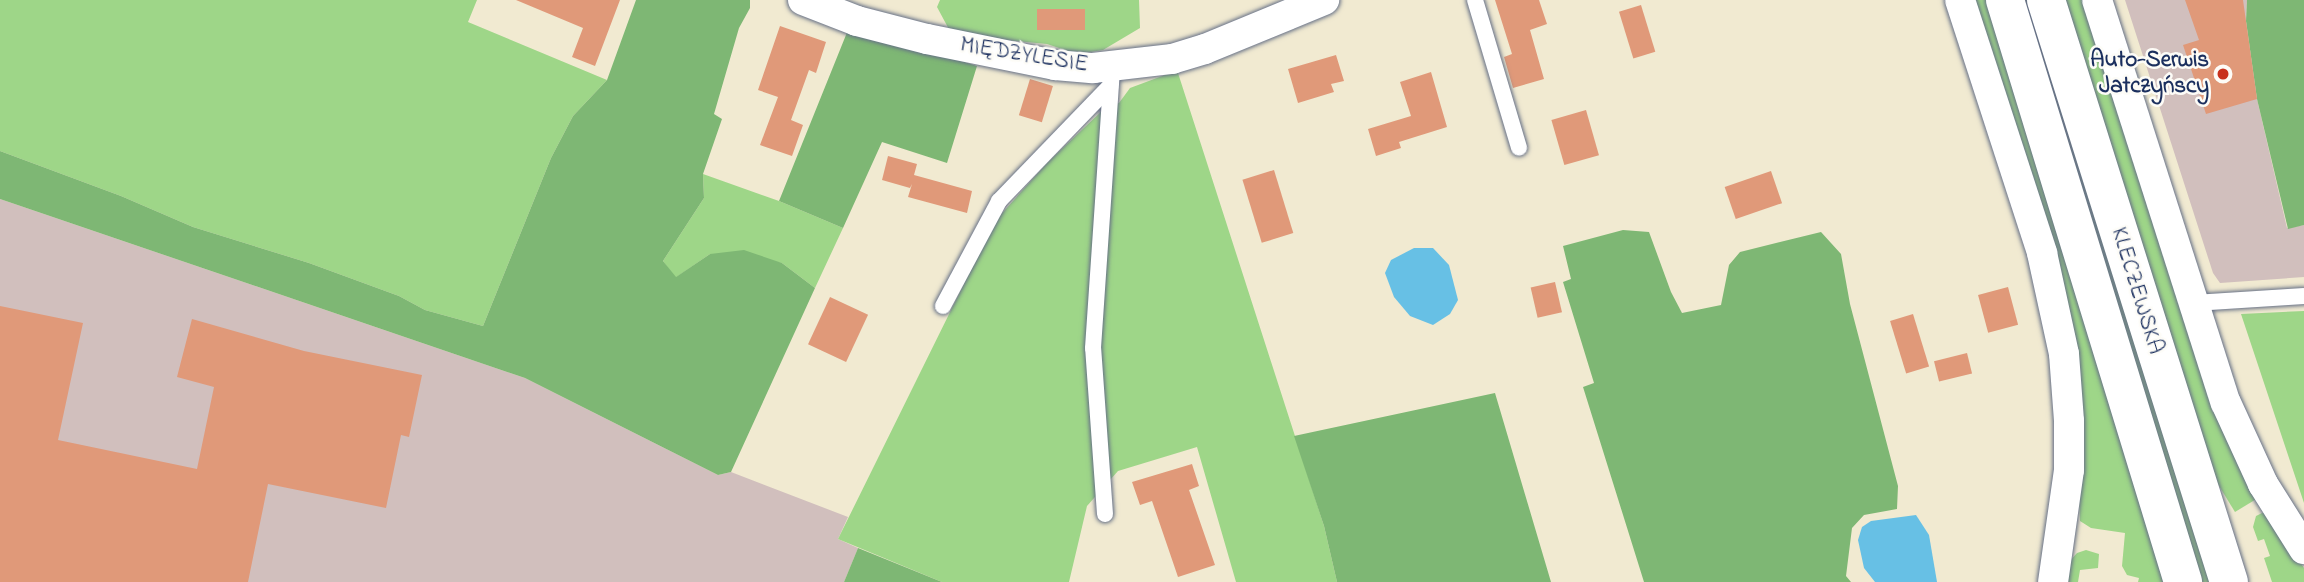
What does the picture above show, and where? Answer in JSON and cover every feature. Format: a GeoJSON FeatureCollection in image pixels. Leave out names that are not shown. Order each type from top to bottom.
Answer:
{"type":"FeatureCollection","features":[{"type":"Feature","properties":{"kind":"main road","name":"KLECZEWSKA"},"geometry":{"type":"LineString","coordinates":[[2005,0],[2183,582]]}},
{"type":"Feature","properties":{"kind":"main road","name":"KLECZEWSKA"},"geometry":{"type":"LineString","coordinates":[[2046,0],[2229,582]]}},
{"type":"Feature","properties":{"kind":"street","name":"MIĘDZYLESIE"},"geometry":{"type":"LineString","coordinates":[[803,0],[858,21],[939,42],[1111,77],[1183,56],[1289,7],[1324,0]]}},
{"type":"Feature","properties":{"kind":"street"},"geometry":{"type":"LineString","coordinates":[[1960,0],[2042,253],[2061,335],[2068,402],[2069,470],[2053,582]]}},
{"type":"Feature","properties":{"kind":"street"},"geometry":{"type":"LineString","coordinates":[[2097,0],[2226,403],[2246,450],[2304,549]]}},
{"type":"Feature","properties":{"kind":"lane"},"geometry":{"type":"LineString","coordinates":[[1475,0],[1519,148]]}},
{"type":"Feature","properties":{"kind":"lane"},"geometry":{"type":"LineString","coordinates":[[943,306],[999,201],[1111,77]]}},
{"type":"Feature","properties":{"kind":"lane"},"geometry":{"type":"LineString","coordinates":[[1105,514],[1093,348],[1111,77]]}},
{"type":"Feature","properties":{"kind":"lane"},"geometry":{"type":"LineString","coordinates":[[2194,303],[2304,296]]}},
{"type":"Feature","properties":{"kind":"shaded area"},"geometry":{"type":"Polygon","coordinates":[[[2125,0],[2247,0],[2246,21],[2257,99],[2287,228],[2304,225],[2304,277],[2220,283],[2213,273],[2125,0]]]}},
{"type":"Feature","properties":{"kind":"shaded area"},"geometry":{"type":"Polygon","coordinates":[[[0,199],[525,378],[718,475],[731,472],[848,517],[838,539],[858,548],[844,582],[0,582],[0,199]]]}},
{"type":"Feature","properties":{"kind":"green space"},"geometry":{"type":"Polygon","coordinates":[[[0,0],[477,0],[468,22],[607,80],[573,116],[551,158],[483,326],[425,310],[399,296],[309,263],[193,227],[121,196],[0,151],[0,0]]]}},
{"type":"Feature","properties":{"kind":"green space"},"geometry":{"type":"Polygon","coordinates":[[[636,0],[750,0],[750,8],[739,28],[714,114],[722,119],[703,174],[704,198],[663,261],[676,277],[710,254],[744,250],[782,263],[815,288],[731,472],[718,475],[525,378],[0,199],[0,151],[121,196],[193,227],[309,263],[399,296],[425,310],[483,326],[551,158],[573,116],[607,80],[636,0]]]}},
{"type":"Feature","properties":{"kind":"green space"},"geometry":{"type":"Polygon","coordinates":[[[940,0],[1139,0],[1140,28],[1103,50],[1077,54],[1047,44],[952,35],[937,7],[940,0]]]}},
{"type":"Feature","properties":{"kind":"green space"},"geometry":{"type":"Polygon","coordinates":[[[1973,0],[1990,0],[2168,582],[2138,582],[2139,578],[2127,575],[2122,566],[2125,533],[2091,528],[2080,521],[2079,489],[1973,0]]]}},
{"type":"Feature","properties":{"kind":"green space"},"geometry":{"type":"Polygon","coordinates":[[[2021,0],[2031,0],[2211,582],[2199,582],[2021,0]]]}},
{"type":"Feature","properties":{"kind":"green space"},"geometry":{"type":"Polygon","coordinates":[[[2062,0],[2085,0],[2258,498],[2235,512],[2205,463],[2062,0]]]}},
{"type":"Feature","properties":{"kind":"green space"},"geometry":{"type":"Polygon","coordinates":[[[2247,0],[2304,0],[2304,225],[2288,229],[2257,99],[2246,21],[2247,0]]]}},
{"type":"Feature","properties":{"kind":"green space"},"geometry":{"type":"Polygon","coordinates":[[[850,25],[977,66],[947,163],[882,142],[843,228],[779,201],[850,25]]]}},
{"type":"Feature","properties":{"kind":"green space"},"geometry":{"type":"Polygon","coordinates":[[[1173,72],[1178,73],[1324,526],[1337,582],[1236,582],[1197,447],[1118,471],[1087,506],[1069,582],[942,582],[838,539],[995,221],[1048,162],[1104,109],[1119,103],[1130,88],[1173,72]]]}},
{"type":"Feature","properties":{"kind":"green space"},"geometry":{"type":"Polygon","coordinates":[[[703,174],[779,201],[843,228],[815,288],[782,263],[710,254],[675,278],[663,261],[704,198],[703,174]]]}},
{"type":"Feature","properties":{"kind":"green space"},"geometry":{"type":"Polygon","coordinates":[[[1623,230],[1649,232],[1671,292],[1682,313],[1721,305],[1729,265],[1740,252],[1821,232],[1841,254],[1850,304],[1898,486],[1897,509],[1864,515],[1852,528],[1846,576],[1851,582],[1644,582],[1583,387],[1594,383],[1563,282],[1571,279],[1563,246],[1623,230]]]}},
{"type":"Feature","properties":{"kind":"green space"},"geometry":{"type":"Polygon","coordinates":[[[2304,311],[2304,503],[2241,314],[2304,311]]]}},
{"type":"Feature","properties":{"kind":"green space"},"geometry":{"type":"Polygon","coordinates":[[[1495,393],[1551,582],[1337,582],[1324,526],[1294,436],[1495,393]]]}},
{"type":"Feature","properties":{"kind":"green space"},"geometry":{"type":"Polygon","coordinates":[[[2267,514],[2304,568],[2304,582],[2272,582],[2264,558],[2270,556],[2264,539],[2258,541],[2253,527],[2256,516],[2267,514]]]}},
{"type":"Feature","properties":{"kind":"green space"},"geometry":{"type":"Polygon","coordinates":[[[858,548],[942,582],[844,582],[858,548]]]}},
{"type":"Feature","properties":{"kind":"green space"},"geometry":{"type":"Polygon","coordinates":[[[2086,550],[2099,554],[2098,568],[2080,570],[2078,582],[2065,582],[2069,562],[2077,553],[2086,550]]]}},
{"type":"Feature","properties":{"kind":"water"},"geometry":{"type":"Polygon","coordinates":[[[1414,248],[1433,248],[1449,265],[1458,300],[1450,314],[1433,325],[1410,316],[1394,297],[1385,273],[1391,260],[1414,248]]]}},
{"type":"Feature","properties":{"kind":"water"},"geometry":{"type":"Polygon","coordinates":[[[1916,515],[1929,535],[1937,582],[1875,582],[1864,568],[1858,540],[1862,527],[1871,521],[1916,515]]]}},
{"type":"Feature","properties":{"kind":"building"},"geometry":{"type":"Polygon","coordinates":[[[516,0],[620,0],[595,66],[572,57],[583,28],[516,0]]]}},
{"type":"Feature","properties":{"kind":"building"},"geometry":{"type":"Polygon","coordinates":[[[1495,0],[1539,0],[1547,24],[1530,30],[1544,79],[1513,88],[1504,57],[1512,54],[1495,0]]]}},
{"type":"Feature","properties":{"kind":"building"},"geometry":{"type":"Polygon","coordinates":[[[2185,0],[2243,0],[2257,99],[2206,114],[2183,45],[2199,40],[2185,0]]]}},
{"type":"Feature","properties":{"kind":"building"},"geometry":{"type":"Polygon","coordinates":[[[1641,5],[1655,52],[1633,59],[1619,12],[1641,5]]]}},
{"type":"Feature","properties":{"kind":"building"},"geometry":{"type":"Polygon","coordinates":[[[1037,9],[1085,9],[1085,30],[1037,30],[1037,9]]]}},
{"type":"Feature","properties":{"kind":"building"},"geometry":{"type":"Polygon","coordinates":[[[780,26],[826,42],[816,73],[809,70],[791,120],[803,125],[792,156],[760,145],[778,97],[758,90],[780,26]]]}},
{"type":"Feature","properties":{"kind":"building"},"geometry":{"type":"Polygon","coordinates":[[[1336,55],[1344,81],[1331,84],[1334,92],[1298,103],[1288,69],[1336,55]]]}},
{"type":"Feature","properties":{"kind":"building"},"geometry":{"type":"Polygon","coordinates":[[[1431,72],[1447,127],[1399,142],[1401,148],[1376,156],[1368,129],[1411,116],[1400,82],[1431,72]]]}},
{"type":"Feature","properties":{"kind":"building"},"geometry":{"type":"Polygon","coordinates":[[[1030,79],[1053,86],[1042,122],[1019,115],[1030,79]]]}},
{"type":"Feature","properties":{"kind":"building"},"geometry":{"type":"Polygon","coordinates":[[[1586,110],[1599,155],[1564,165],[1551,120],[1586,110]]]}},
{"type":"Feature","properties":{"kind":"building"},"geometry":{"type":"Polygon","coordinates":[[[888,156],[917,164],[914,175],[972,191],[967,213],[908,197],[912,184],[910,188],[882,180],[888,156]]]}},
{"type":"Feature","properties":{"kind":"building"},"geometry":{"type":"Polygon","coordinates":[[[1274,170],[1293,233],[1262,243],[1242,180],[1274,170]]]}},
{"type":"Feature","properties":{"kind":"building"},"geometry":{"type":"Polygon","coordinates":[[[1771,171],[1782,203],[1736,219],[1725,187],[1771,171]]]}},
{"type":"Feature","properties":{"kind":"building"},"geometry":{"type":"Polygon","coordinates":[[[1555,282],[1562,312],[1538,318],[1531,288],[1555,282]]]}},
{"type":"Feature","properties":{"kind":"building"},"geometry":{"type":"Polygon","coordinates":[[[2008,287],[2018,325],[1988,333],[1978,295],[2008,287]]]}},
{"type":"Feature","properties":{"kind":"building"},"geometry":{"type":"Polygon","coordinates":[[[830,297],[868,315],[846,362],[808,344],[830,297]]]}},
{"type":"Feature","properties":{"kind":"building"},"geometry":{"type":"Polygon","coordinates":[[[0,306],[83,323],[58,440],[197,469],[214,387],[177,377],[192,319],[304,351],[422,375],[409,437],[401,435],[386,508],[268,484],[248,582],[0,582],[0,306]]]}},
{"type":"Feature","properties":{"kind":"building"},"geometry":{"type":"Polygon","coordinates":[[[1913,314],[1929,367],[1906,374],[1890,321],[1913,314]]]}},
{"type":"Feature","properties":{"kind":"building"},"geometry":{"type":"Polygon","coordinates":[[[1967,353],[1972,373],[1939,382],[1934,361],[1967,353]]]}},
{"type":"Feature","properties":{"kind":"building"},"geometry":{"type":"Polygon","coordinates":[[[1192,464],[1199,486],[1189,490],[1215,565],[1178,577],[1152,501],[1140,505],[1132,482],[1192,464]]]}},
{"type":"Feature","properties":{"kind":"place","name":"Auto-Serwis Jatczyńscy"},"geometry":{"type":"Point","coordinates":[2223,74]}}]}
